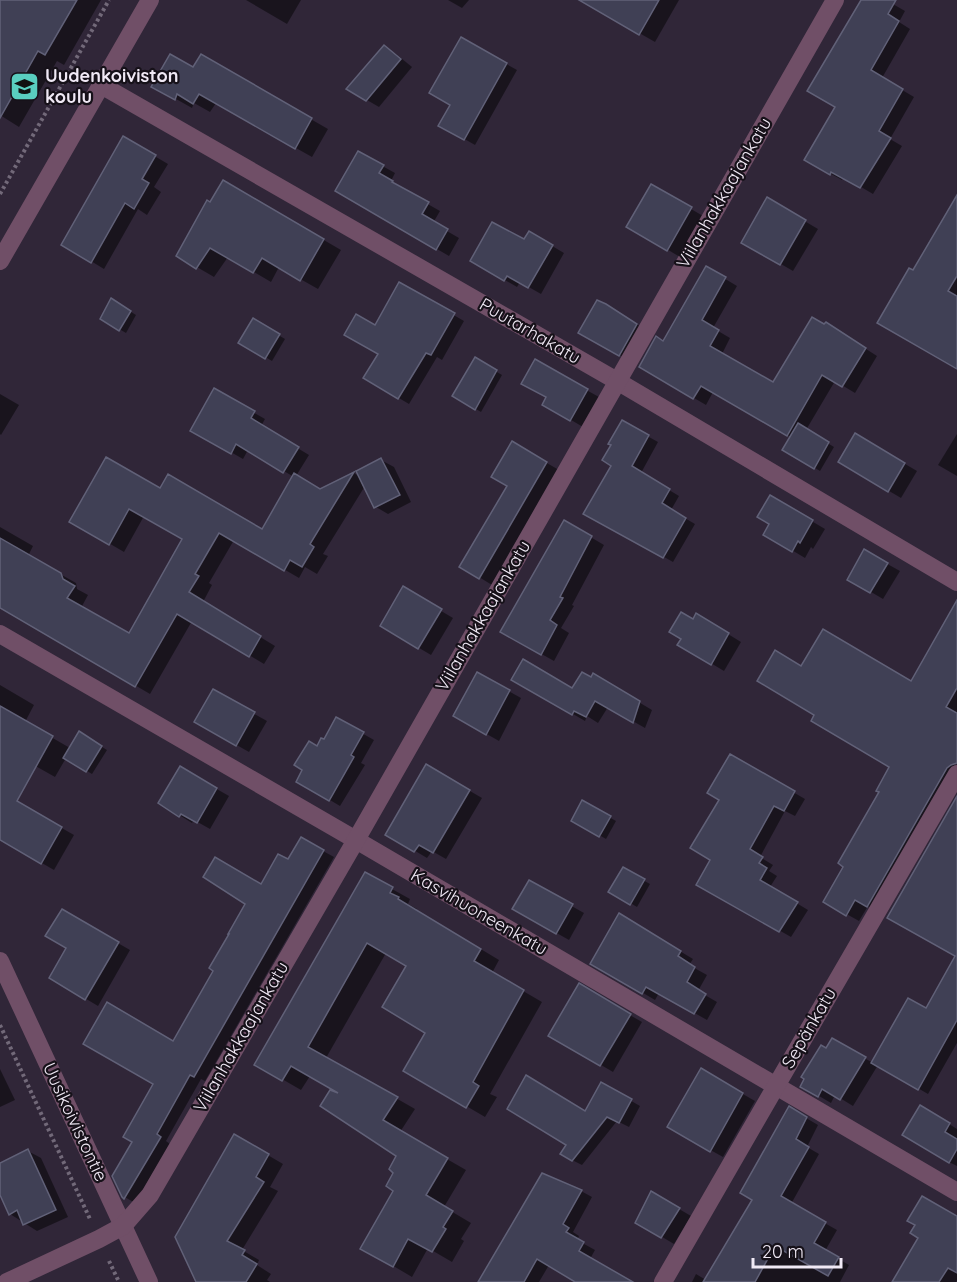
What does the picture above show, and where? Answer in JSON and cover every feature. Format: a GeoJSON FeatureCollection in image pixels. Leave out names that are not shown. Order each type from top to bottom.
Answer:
{"type":"FeatureCollection","features":[{"type":"Feature","properties":{"kind":"street"},"geometry":{"type":"LineString","coordinates":[[0,261],[150,0]]}},
{"type":"Feature","properties":{"kind":"street","name":"Viilanhakkaajankatu"},"geometry":{"type":"LineString","coordinates":[[123,1226],[150,1195],[356,840],[835,0]]}},
{"type":"Feature","properties":{"kind":"street","name":"Puutarhakatu"},"geometry":{"type":"LineString","coordinates":[[101,85],[617,381],[957,582]]}},
{"type":"Feature","properties":{"kind":"street","name":"Kasvihuoneenkatu"},"geometry":{"type":"LineString","coordinates":[[0,634],[957,1192]]}},
{"type":"Feature","properties":{"kind":"street","name":"Sepänkatu"},"geometry":{"type":"LineString","coordinates":[[663,1282],[957,774]]}},
{"type":"Feature","properties":{"kind":"street","name":"Uusikoivistontie"},"geometry":{"type":"LineString","coordinates":[[0,961],[149,1282]]}},
{"type":"Feature","properties":{"kind":"street"},"geometry":{"type":"LineString","coordinates":[[7,1282],[123,1226]]}},
{"type":"Feature","properties":{"kind":"path"},"geometry":{"type":"LineString","coordinates":[[0,194],[110,0]]}},
{"type":"Feature","properties":{"kind":"path"},"geometry":{"type":"LineString","coordinates":[[0,1025],[119,1282]]}},
{"type":"Feature","properties":{"kind":"building"},"geometry":{"type":"Polygon","coordinates":[[[0,0],[77,0],[45,55],[38,51],[0,118],[0,0]]]}},
{"type":"Feature","properties":{"kind":"building"},"geometry":{"type":"Polygon","coordinates":[[[579,0],[659,0],[639,35],[579,0]]]}},
{"type":"Feature","properties":{"kind":"building"},"geometry":{"type":"Polygon","coordinates":[[[861,0],[896,0],[888,14],[899,21],[871,70],[903,89],[879,131],[891,138],[860,188],[804,160],[835,107],[807,91],[861,0]]]}},
{"type":"Feature","properties":{"kind":"building"},"geometry":{"type":"Polygon","coordinates":[[[461,37],[507,63],[464,140],[438,126],[450,105],[429,93],[461,37]]]}},
{"type":"Feature","properties":{"kind":"building"},"geometry":{"type":"Polygon","coordinates":[[[384,45],[401,59],[366,101],[346,89],[384,45]]]}},
{"type":"Feature","properties":{"kind":"building"},"geometry":{"type":"Polygon","coordinates":[[[170,54],[193,67],[201,54],[312,118],[295,149],[199,94],[193,104],[177,94],[175,100],[151,87],[170,54]]]}},
{"type":"Feature","properties":{"kind":"building"},"geometry":{"type":"Polygon","coordinates":[[[123,136],[156,155],[142,179],[149,183],[134,209],[125,203],[91,263],[61,245],[123,136]]]}},
{"type":"Feature","properties":{"kind":"building"},"geometry":{"type":"Polygon","coordinates":[[[358,151],[384,165],[379,173],[429,202],[422,214],[448,229],[436,250],[335,191],[358,151]]]}},
{"type":"Feature","properties":{"kind":"building"},"geometry":{"type":"Polygon","coordinates":[[[223,180],[324,239],[300,281],[262,258],[253,273],[210,248],[196,269],[176,256],[207,200],[210,202],[223,180]]]}},
{"type":"Feature","properties":{"kind":"building"},"geometry":{"type":"Polygon","coordinates":[[[651,184],[692,207],[667,251],[626,227],[651,184]]]}},
{"type":"Feature","properties":{"kind":"building"},"geometry":{"type":"Polygon","coordinates":[[[957,195],[957,276],[948,291],[957,296],[957,369],[877,323],[909,268],[913,270],[957,195]]]}},
{"type":"Feature","properties":{"kind":"building"},"geometry":{"type":"Polygon","coordinates":[[[767,197],[806,220],[780,265],[741,243],[767,197]]]}},
{"type":"Feature","properties":{"kind":"building"},"geometry":{"type":"Polygon","coordinates":[[[492,222],[524,239],[529,231],[553,245],[528,288],[507,276],[504,281],[470,261],[492,222]]]}},
{"type":"Feature","properties":{"kind":"building"},"geometry":{"type":"Polygon","coordinates":[[[706,266],[726,277],[702,320],[719,330],[710,346],[773,382],[812,317],[824,324],[826,322],[866,348],[842,387],[822,375],[787,436],[701,386],[693,399],[639,367],[656,336],[663,341],[706,266]]]}},
{"type":"Feature","properties":{"kind":"building"},"geometry":{"type":"Polygon","coordinates":[[[399,282],[455,313],[431,355],[426,353],[398,399],[363,378],[378,354],[344,335],[356,314],[375,325],[399,282]]]}},
{"type":"Feature","properties":{"kind":"building"},"geometry":{"type":"Polygon","coordinates":[[[111,298],[131,311],[119,331],[100,319],[111,298]]]}},
{"type":"Feature","properties":{"kind":"building"},"geometry":{"type":"Polygon","coordinates":[[[597,300],[637,324],[619,356],[578,333],[597,300]]]}},
{"type":"Feature","properties":{"kind":"building"},"geometry":{"type":"Polygon","coordinates":[[[253,318],[280,334],[265,359],[238,343],[253,318]]]}},
{"type":"Feature","properties":{"kind":"building"},"geometry":{"type":"Polygon","coordinates":[[[475,357],[497,370],[475,410],[452,396],[475,357]]]}},
{"type":"Feature","properties":{"kind":"building"},"geometry":{"type":"Polygon","coordinates":[[[535,359],[588,389],[570,421],[542,405],[546,397],[521,384],[535,359]]]}},
{"type":"Feature","properties":{"kind":"building"},"geometry":{"type":"Polygon","coordinates":[[[214,388],[255,411],[251,418],[299,447],[283,473],[236,444],[231,454],[190,431],[214,388]]]}},
{"type":"Feature","properties":{"kind":"building"},"geometry":{"type":"Polygon","coordinates":[[[622,420],[649,435],[632,466],[670,489],[662,503],[686,518],[663,558],[583,514],[611,466],[602,460],[622,420]]]}},
{"type":"Feature","properties":{"kind":"building"},"geometry":{"type":"Polygon","coordinates":[[[798,423],[829,442],[814,469],[782,450],[798,423]]]}},
{"type":"Feature","properties":{"kind":"building"},"geometry":{"type":"Polygon","coordinates":[[[855,433],[905,463],[888,492],[838,462],[855,433]]]}},
{"type":"Feature","properties":{"kind":"building"},"geometry":{"type":"Polygon","coordinates":[[[512,441],[547,462],[479,579],[459,567],[507,486],[491,477],[512,441]]]}},
{"type":"Feature","properties":{"kind":"building"},"geometry":{"type":"Polygon","coordinates":[[[106,457],[160,488],[168,474],[262,529],[294,473],[320,489],[354,472],[310,544],[314,547],[302,567],[290,560],[284,571],[219,533],[195,574],[199,576],[189,592],[261,636],[249,657],[177,614],[135,687],[0,608],[0,538],[61,573],[63,579],[75,586],[67,598],[129,633],[182,539],[129,509],[109,545],[69,522],[106,457]]]}},
{"type":"Feature","properties":{"kind":"building"},"geometry":{"type":"Polygon","coordinates":[[[381,458],[400,495],[374,508],[356,471],[381,458]]]}},
{"type":"Feature","properties":{"kind":"building"},"geometry":{"type":"Polygon","coordinates":[[[770,495],[813,520],[792,552],[763,535],[769,524],[757,517],[770,495]]]}},
{"type":"Feature","properties":{"kind":"building"},"geometry":{"type":"Polygon","coordinates":[[[564,520],[592,536],[550,620],[557,625],[541,655],[500,632],[564,520]]]}},
{"type":"Feature","properties":{"kind":"building"},"geometry":{"type":"Polygon","coordinates":[[[864,549],[888,563],[870,593],[847,580],[864,549]]]}},
{"type":"Feature","properties":{"kind":"building"},"geometry":{"type":"Polygon","coordinates":[[[403,586],[442,609],[418,649],[380,626],[403,586]]]}},
{"type":"Feature","properties":{"kind":"building"},"geometry":{"type":"Polygon","coordinates":[[[957,600],[957,688],[946,707],[957,713],[957,763],[947,768],[867,907],[855,900],[846,916],[823,902],[843,867],[838,863],[879,792],[876,791],[889,767],[811,721],[814,715],[757,681],[775,650],[801,666],[823,629],[911,681],[957,600]]]}},
{"type":"Feature","properties":{"kind":"building"},"geometry":{"type":"Polygon","coordinates":[[[681,612],[693,619],[696,613],[729,633],[711,665],[677,645],[681,639],[669,632],[681,612]]]}},
{"type":"Feature","properties":{"kind":"building"},"geometry":{"type":"Polygon","coordinates":[[[523,659],[572,688],[582,672],[591,677],[593,673],[640,701],[633,723],[595,701],[586,717],[574,711],[572,715],[511,680],[523,659]]]}},
{"type":"Feature","properties":{"kind":"building"},"geometry":{"type":"Polygon","coordinates":[[[477,672],[510,690],[486,735],[453,716],[477,672]]]}},
{"type":"Feature","properties":{"kind":"building"},"geometry":{"type":"Polygon","coordinates":[[[213,689],[255,712],[236,746],[194,722],[213,689]]]}},
{"type":"Feature","properties":{"kind":"building"},"geometry":{"type":"Polygon","coordinates":[[[0,706],[53,736],[17,801],[62,827],[41,864],[0,840],[0,706]]]}},
{"type":"Feature","properties":{"kind":"building"},"geometry":{"type":"Polygon","coordinates":[[[336,717],[364,732],[351,755],[354,757],[329,801],[296,782],[302,770],[294,765],[309,741],[317,746],[321,738],[324,739],[336,717]]]}},
{"type":"Feature","properties":{"kind":"building"},"geometry":{"type":"Polygon","coordinates":[[[79,731],[102,746],[86,772],[63,758],[79,731]]]}},
{"type":"Feature","properties":{"kind":"building"},"geometry":{"type":"Polygon","coordinates":[[[730,754],[795,791],[784,811],[774,806],[750,849],[763,857],[759,863],[767,868],[760,880],[798,902],[779,932],[696,885],[710,860],[690,848],[719,800],[707,793],[730,754]]]}},
{"type":"Feature","properties":{"kind":"building"},"geometry":{"type":"Polygon","coordinates":[[[426,764],[470,790],[433,853],[419,845],[414,852],[385,835],[426,764]]]}},
{"type":"Feature","properties":{"kind":"building"},"geometry":{"type":"Polygon","coordinates":[[[180,766],[217,788],[197,823],[181,814],[179,817],[158,803],[180,766]]]}},
{"type":"Feature","properties":{"kind":"building"},"geometry":{"type":"Polygon","coordinates":[[[957,796],[957,1020],[918,1090],[871,1063],[908,998],[926,1008],[955,956],[887,918],[957,796]]]}},
{"type":"Feature","properties":{"kind":"building"},"geometry":{"type":"Polygon","coordinates":[[[582,800],[611,816],[599,837],[571,821],[582,800]]]}},
{"type":"Feature","properties":{"kind":"building"},"geometry":{"type":"Polygon","coordinates":[[[301,837],[324,850],[194,1077],[190,1075],[157,1134],[161,1137],[124,1199],[112,1176],[132,1142],[123,1137],[153,1084],[83,1044],[107,1002],[173,1041],[213,971],[209,968],[245,904],[203,877],[215,857],[261,884],[278,854],[288,859],[301,837]]]}},
{"type":"Feature","properties":{"kind":"building"},"geometry":{"type":"Polygon","coordinates":[[[623,867],[645,879],[630,905],[608,892],[623,867]]]}},
{"type":"Feature","properties":{"kind":"building"},"geometry":{"type":"Polygon","coordinates":[[[365,872],[393,887],[390,893],[399,897],[398,899],[481,949],[474,961],[524,990],[473,1082],[479,1086],[466,1108],[403,1071],[425,1033],[382,1007],[406,966],[367,943],[308,1047],[398,1097],[383,1120],[448,1158],[426,1195],[453,1211],[443,1227],[446,1229],[432,1252],[408,1239],[393,1267],[360,1249],[393,1191],[386,1186],[393,1173],[389,1169],[396,1156],[320,1106],[330,1090],[338,1093],[291,1066],[282,1081],[254,1065],[365,872]]]}},
{"type":"Feature","properties":{"kind":"building"},"geometry":{"type":"Polygon","coordinates":[[[529,880],[573,904],[556,934],[512,909],[529,880]]]}},
{"type":"Feature","properties":{"kind":"building"},"geometry":{"type":"Polygon","coordinates":[[[62,909],[119,942],[85,1000],[49,978],[66,948],[45,936],[62,909]]]}},
{"type":"Feature","properties":{"kind":"building"},"geometry":{"type":"Polygon","coordinates":[[[619,913],[681,951],[678,956],[695,967],[687,982],[706,994],[694,1014],[646,987],[642,994],[590,964],[619,913]]]}},
{"type":"Feature","properties":{"kind":"building"},"geometry":{"type":"Polygon","coordinates":[[[579,983],[631,1014],[600,1066],[548,1036],[579,983]]]}},
{"type":"Feature","properties":{"kind":"building"},"geometry":{"type":"Polygon","coordinates":[[[832,1038],[866,1057],[840,1100],[822,1089],[818,1097],[800,1087],[804,1079],[801,1077],[821,1045],[826,1048],[832,1038]]]}},
{"type":"Feature","properties":{"kind":"building"},"geometry":{"type":"Polygon","coordinates":[[[701,1068],[743,1093],[710,1152],[667,1127],[701,1068]]]}},
{"type":"Feature","properties":{"kind":"building"},"geometry":{"type":"Polygon","coordinates":[[[526,1075],[585,1111],[601,1082],[632,1099],[619,1123],[607,1117],[572,1161],[560,1154],[566,1145],[507,1109],[526,1075]]]}},
{"type":"Feature","properties":{"kind":"building"},"geometry":{"type":"Polygon","coordinates":[[[920,1105],[950,1123],[945,1132],[957,1139],[957,1149],[949,1163],[902,1135],[920,1105]]]}},
{"type":"Feature","properties":{"kind":"building"},"geometry":{"type":"Polygon","coordinates":[[[789,1106],[807,1117],[796,1139],[809,1147],[781,1196],[826,1222],[814,1243],[839,1257],[828,1276],[775,1246],[755,1282],[703,1282],[752,1200],[740,1193],[789,1106]]]}},
{"type":"Feature","properties":{"kind":"building"},"geometry":{"type":"Polygon","coordinates":[[[234,1134],[269,1154],[256,1177],[264,1182],[227,1241],[245,1250],[242,1255],[257,1264],[246,1282],[196,1282],[175,1237],[234,1134]]]}},
{"type":"Feature","properties":{"kind":"building"},"geometry":{"type":"Polygon","coordinates":[[[28,1149],[56,1210],[23,1225],[17,1210],[9,1215],[0,1195],[0,1163],[28,1149]]]}},
{"type":"Feature","properties":{"kind":"building"},"geometry":{"type":"Polygon","coordinates":[[[542,1173],[582,1190],[563,1224],[569,1228],[566,1232],[584,1242],[579,1251],[633,1282],[575,1282],[537,1259],[524,1282],[478,1282],[542,1173]]]}},
{"type":"Feature","properties":{"kind":"building"},"geometry":{"type":"Polygon","coordinates":[[[651,1191],[680,1208],[661,1238],[635,1223],[651,1191]]]}},
{"type":"Feature","properties":{"kind":"building"},"geometry":{"type":"Polygon","coordinates":[[[922,1196],[957,1216],[957,1273],[948,1268],[939,1282],[892,1282],[918,1238],[910,1233],[915,1225],[907,1221],[922,1196]]]}},
{"type":"Feature","properties":{"kind":"place","name":"Uudenkoiviston koulu"},"geometry":{"type":"Point","coordinates":[24,86]}}]}
